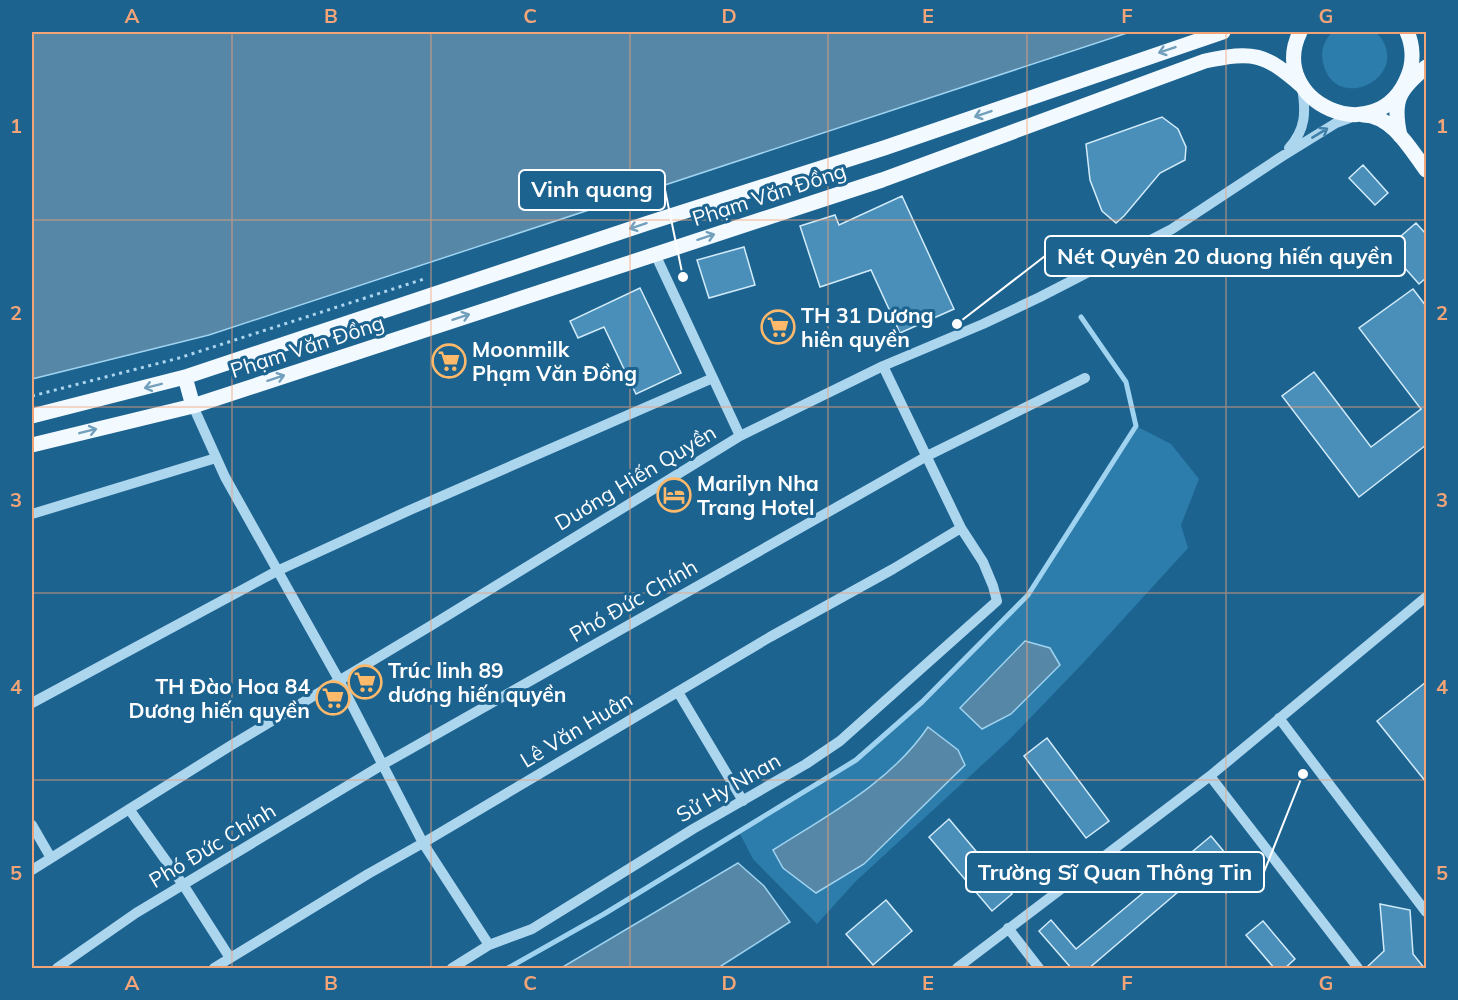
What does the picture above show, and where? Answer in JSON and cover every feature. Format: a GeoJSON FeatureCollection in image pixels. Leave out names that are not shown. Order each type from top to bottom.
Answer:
{"type":"FeatureCollection","features":[{"type":"Feature","properties":{"kind":"main road","name":"Phạm Văn Đồng"},"geometry":{"type":"LineString","coordinates":[[32,416],[185,377],[648,223],[884,148],[1222,32]]}},
{"type":"Feature","properties":{"kind":"main road"},"geometry":{"type":"LineString","coordinates":[[1300,32],[1294,51],[1296,69],[1302,86]]}},
{"type":"Feature","properties":{"kind":"main road"},"geometry":{"type":"LineString","coordinates":[[1400,136],[1396,119],[1397,105],[1411,70],[1412,52],[1407,32]]}},
{"type":"Feature","properties":{"kind":"main road","name":"Phạm Văn Đồng"},"geometry":{"type":"LineString","coordinates":[[32,445],[193,405],[882,180],[1205,61],[1230,56],[1257,56],[1280,67],[1313,99],[1327,109],[1344,114],[1370,115],[1384,121],[1400,136],[1426,170]]}},
{"type":"Feature","properties":{"kind":"main road"},"geometry":{"type":"LineString","coordinates":[[1361,115],[1378,110],[1393,100],[1404,86],[1426,67]]}},
{"type":"Feature","properties":{"kind":"main road"},"geometry":{"type":"LineString","coordinates":[[185,377],[193,405]]}},
{"type":"Feature","properties":{"kind":"street","name":"Duơng Hiến Quyền"},"geometry":{"type":"LineString","coordinates":[[1281,157],[1298,138],[1304,123],[1306,108],[1302,86]]}},
{"type":"Feature","properties":{"kind":"street","name":"Duơng Hiến Quyền"},"geometry":{"type":"LineString","coordinates":[[32,870],[740,436],[883,366],[1040,297],[1172,229],[1336,123],[1361,115]]}},
{"type":"Feature","properties":{"kind":"street"},"geometry":{"type":"LineString","coordinates":[[655,254],[740,436]]}},
{"type":"Feature","properties":{"kind":"street"},"geometry":{"type":"LineString","coordinates":[[883,366],[961,528]]}},
{"type":"Feature","properties":{"kind":"street"},"geometry":{"type":"LineString","coordinates":[[32,703],[276,571],[713,378]]}},
{"type":"Feature","properties":{"kind":"street","name":"Phó Đức Chính"},"geometry":{"type":"LineString","coordinates":[[57,969],[136,914],[382,765],[927,456],[1085,378]]}},
{"type":"Feature","properties":{"kind":"street"},"geometry":{"type":"LineString","coordinates":[[193,405],[225,477],[339,680],[423,843],[489,945]]}},
{"type":"Feature","properties":{"kind":"street"},"geometry":{"type":"LineString","coordinates":[[32,514],[216,458]]}},
{"type":"Feature","properties":{"kind":"street","name":"Sử Hy Nhan"},"geometry":{"type":"LineString","coordinates":[[452,969],[489,945],[532,929],[840,741],[997,601],[983,562],[961,528]]}},
{"type":"Feature","properties":{"kind":"street","name":"Lê Văn Huân"},"geometry":{"type":"LineString","coordinates":[[214,969],[368,874],[961,528]]}},
{"type":"Feature","properties":{"kind":"street"},"geometry":{"type":"LineString","coordinates":[[957,969],[1210,776],[1426,597]]}},
{"type":"Feature","properties":{"kind":"street"},"geometry":{"type":"LineString","coordinates":[[678,692],[743,801]]}},
{"type":"Feature","properties":{"kind":"street"},"geometry":{"type":"LineString","coordinates":[[1279,718],[1426,912]]}},
{"type":"Feature","properties":{"kind":"street"},"geometry":{"type":"LineString","coordinates":[[1210,776],[1358,969]]}},
{"type":"Feature","properties":{"kind":"street"},"geometry":{"type":"LineString","coordinates":[[129,809],[184,886],[230,958]]}},
{"type":"Feature","properties":{"kind":"street"},"geometry":{"type":"LineString","coordinates":[[32,825],[51,858]]}},
{"type":"Feature","properties":{"kind":"street"},"geometry":{"type":"LineString","coordinates":[[1008,928],[1040,969]]}},
{"type":"Feature","properties":{"kind":"shaded area"},"geometry":{"type":"Polygon","coordinates":[[[32,32],[1130,32],[209,335],[32,379],[32,32]]]}},
{"type":"Feature","properties":{"kind":"shaded area"},"geometry":{"type":"Polygon","coordinates":[[[1332,32],[1376,32],[1386,48],[1387,63],[1380,75],[1369,84],[1355,88],[1342,87],[1330,78],[1322,53],[1325,42],[1332,32]]]}},
{"type":"Feature","properties":{"kind":"shaded area"},"geometry":{"type":"Polygon","coordinates":[[[1136,426],[1171,444],[1199,479],[1181,525],[1188,548],[1008,741],[855,882],[817,924],[753,859],[739,832],[856,760],[922,702],[1028,595],[1136,426]],[[928,727],[914,748],[864,792],[773,850],[864,864],[911,816],[958,750],[928,727]]]}},
{"type":"Feature","properties":{"kind":"shaded area"},"geometry":{"type":"Polygon","coordinates":[[[1025,641],[1050,648],[1060,665],[1011,714],[982,729],[960,708],[1025,641]]]}},
{"type":"Feature","properties":{"kind":"shaded area"},"geometry":{"type":"Polygon","coordinates":[[[928,727],[958,750],[965,765],[864,864],[816,893],[783,868],[773,850],[877,781],[913,747],[928,727]]]}},
{"type":"Feature","properties":{"kind":"shaded area"},"geometry":{"type":"Polygon","coordinates":[[[738,863],[764,886],[790,922],[718,968],[561,968],[738,863]]]}},
{"type":"Feature","properties":{"kind":"building"},"geometry":{"type":"Polygon","coordinates":[[[1162,117],[1178,129],[1186,147],[1185,160],[1160,173],[1116,223],[1102,211],[1090,180],[1086,144],[1162,117]]]}},
{"type":"Feature","properties":{"kind":"building"},"geometry":{"type":"Polygon","coordinates":[[[1363,165],[1388,193],[1375,205],[1349,178],[1363,165]]]}},
{"type":"Feature","properties":{"kind":"building"},"geometry":{"type":"Polygon","coordinates":[[[902,196],[954,309],[900,333],[871,270],[820,287],[800,226],[835,215],[839,225],[902,196]]]}},
{"type":"Feature","properties":{"kind":"building"},"geometry":{"type":"Polygon","coordinates":[[[1416,223],[1426,234],[1426,278],[1419,284],[1387,248],[1416,223]]]}},
{"type":"Feature","properties":{"kind":"building"},"geometry":{"type":"Polygon","coordinates":[[[744,247],[755,285],[709,298],[697,260],[744,247]]]}},
{"type":"Feature","properties":{"kind":"building"},"geometry":{"type":"Polygon","coordinates":[[[640,288],[681,373],[636,394],[604,327],[578,338],[570,321],[640,288]]]}},
{"type":"Feature","properties":{"kind":"building"},"geometry":{"type":"Polygon","coordinates":[[[1413,289],[1426,306],[1426,445],[1359,497],[1282,396],[1314,372],[1371,447],[1421,409],[1359,328],[1413,289]]]}},
{"type":"Feature","properties":{"kind":"building"},"geometry":{"type":"Polygon","coordinates":[[[1426,682],[1426,782],[1377,721],[1426,682]]]}},
{"type":"Feature","properties":{"kind":"building"},"geometry":{"type":"Polygon","coordinates":[[[1047,738],[1109,821],[1086,838],[1024,756],[1047,738]]]}},
{"type":"Feature","properties":{"kind":"building"},"geometry":{"type":"Polygon","coordinates":[[[949,819],[1012,894],[992,911],[929,837],[949,819]]]}},
{"type":"Feature","properties":{"kind":"building"},"geometry":{"type":"Polygon","coordinates":[[[1211,836],[1245,877],[1226,893],[1206,868],[1088,969],[1072,969],[1039,931],[1051,920],[1076,949],[1211,836]]]}},
{"type":"Feature","properties":{"kind":"building"},"geometry":{"type":"Polygon","coordinates":[[[886,900],[912,931],[873,965],[846,934],[886,900]]]}},
{"type":"Feature","properties":{"kind":"building"},"geometry":{"type":"Polygon","coordinates":[[[1380,904],[1410,910],[1413,954],[1425,969],[1365,969],[1384,951],[1380,904]]]}},
{"type":"Feature","properties":{"kind":"building"},"geometry":{"type":"Polygon","coordinates":[[[1263,921],[1295,959],[1284,969],[1275,969],[1246,935],[1263,921]]]}},
{"type":"Feature","properties":{"kind":"waterway"},"geometry":{"type":"LineString","coordinates":[[508,968],[604,914],[856,760],[922,702],[1028,595],[1136,426],[1126,382],[1081,317]]}},
{"type":"Feature","properties":{"kind":"place","name":"Vinh quang"},"geometry":{"type":"Point","coordinates":[683,277]}},
{"type":"Feature","properties":{"kind":"place","name":"Nét Quyên 20 duong hiến quyền"},"geometry":{"type":"Point","coordinates":[957,324]}},
{"type":"Feature","properties":{"kind":"place","name":"TH 31 Dương hiên quyền"},"geometry":{"type":"Point","coordinates":[778,327]}},
{"type":"Feature","properties":{"kind":"place","name":"Moonmilk Phạm Văn Đồng"},"geometry":{"type":"Point","coordinates":[449,361]}},
{"type":"Feature","properties":{"kind":"place","name":"Marilyn Nha Trang Hotel"},"geometry":{"type":"Point","coordinates":[674,495]}},
{"type":"Feature","properties":{"kind":"place","name":"Trúc linh 89 dương hiến quyền"},"geometry":{"type":"Point","coordinates":[365,682]}},
{"type":"Feature","properties":{"kind":"place","name":"TH Đào Hoa 84 Dương hiến quyền"},"geometry":{"type":"Point","coordinates":[333,698]}},
{"type":"Feature","properties":{"kind":"place","name":"Trường Sĩ Quan Thông Tin"},"geometry":{"type":"Point","coordinates":[1303,774]}}]}
